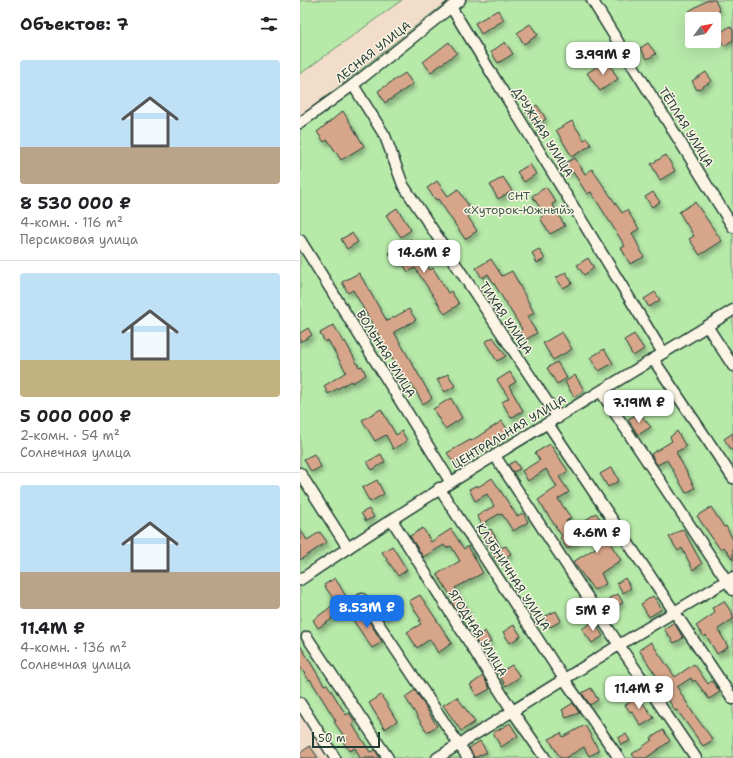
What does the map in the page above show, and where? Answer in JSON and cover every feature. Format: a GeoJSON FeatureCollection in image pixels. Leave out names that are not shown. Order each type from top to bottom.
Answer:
{"type":"FeatureCollection","features":[{"type":"Feature","properties":{"kind":"street","name":"ЛЕСНАЯ УЛИЦА"},"geometry":{"type":"LineString","coordinates":[[300,123],[353,85],[460,0]]}},
{"type":"Feature","properties":{"kind":"street","name":"ТЁПЛАЯ УЛИЦА"},"geometry":{"type":"LineString","coordinates":[[592,0],[733,227]]}},
{"type":"Feature","properties":{"kind":"street","name":"ДРУЖНАЯ УЛИЦА"},"geometry":{"type":"LineString","coordinates":[[451,7],[663,353]]}},
{"type":"Feature","properties":{"kind":"street","name":"ТИХАЯ УЛИЦА"},"geometry":{"type":"LineString","coordinates":[[353,85],[385,136],[403,185],[558,418]]}},
{"type":"Feature","properties":{"kind":"street","name":"ВОЛЬНАЯ УЛИЦА"},"geometry":{"type":"LineString","coordinates":[[300,240],[450,481]]}},
{"type":"Feature","properties":{"kind":"street","name":"ЦЕНТРАЛЬНАЯ УЛИЦА"},"geometry":{"type":"LineString","coordinates":[[300,580],[450,481],[558,418],[733,310]]}},
{"type":"Feature","properties":{"kind":"street"},"geometry":{"type":"LineString","coordinates":[[707,326],[733,366]]}},
{"type":"Feature","properties":{"kind":"street"},"geometry":{"type":"LineString","coordinates":[[653,359],[733,478]]}},
{"type":"Feature","properties":{"kind":"street"},"geometry":{"type":"LineString","coordinates":[[601,392],[730,579],[733,590]]}},
{"type":"Feature","properties":{"kind":"street"},"geometry":{"type":"LineString","coordinates":[[548,424],[733,699]]}},
{"type":"Feature","properties":{"kind":"street"},"geometry":{"type":"LineString","coordinates":[[495,456],[619,645],[696,758]]}},
{"type":"Feature","properties":{"kind":"street"},"geometry":{"type":"LineString","coordinates":[[300,473],[348,548]]}},
{"type":"Feature","properties":{"kind":"street","name":"КЛУБНИЧНАЯ УЛИЦА"},"geometry":{"type":"LineString","coordinates":[[439,488],[564,679],[619,758]]}},
{"type":"Feature","properties":{"kind":"street","name":"ЯГОДНАЯ УЛИЦА"},"geometry":{"type":"LineString","coordinates":[[392,520],[513,712],[545,758]]}},
{"type":"Feature","properties":{"kind":"street"},"geometry":{"type":"LineString","coordinates":[[437,758],[619,645],[730,579]]}},
{"type":"Feature","properties":{"kind":"street"},"geometry":{"type":"LineString","coordinates":[[362,599],[468,758]]}},
{"type":"Feature","properties":{"kind":"street"},"geometry":{"type":"LineString","coordinates":[[307,638],[388,758]]}},
{"type":"Feature","properties":{"kind":"street"},"geometry":{"type":"LineString","coordinates":[[300,703],[335,758]]}},
{"type":"Feature","properties":{"kind":"green space"},"geometry":{"type":"Polygon","coordinates":[[[300,0],[402,0],[300,74],[300,0]]]}},
{"type":"Feature","properties":{"kind":"green space","name":"СНТ «Хуторок-Южный»"},"geometry":{"type":"Polygon","coordinates":[[[449,0],[733,0],[733,758],[335,758],[300,703],[300,117],[449,0]]]}},
{"type":"Feature","properties":{"kind":"building"},"geometry":{"type":"Polygon","coordinates":[[[708,0],[715,0],[720,11],[690,12],[708,0]]]}},
{"type":"Feature","properties":{"kind":"building"},"geometry":{"type":"Polygon","coordinates":[[[498,10],[504,20],[481,34],[475,23],[498,10]]]}},
{"type":"Feature","properties":{"kind":"building"},"geometry":{"type":"Polygon","coordinates":[[[530,24],[538,35],[524,44],[517,33],[530,24]]]}},
{"type":"Feature","properties":{"kind":"building"},"geometry":{"type":"Polygon","coordinates":[[[730,26],[733,30],[733,40],[724,46],[721,41],[721,32],[730,26]]]}},
{"type":"Feature","properties":{"kind":"building"},"geometry":{"type":"Polygon","coordinates":[[[449,42],[457,53],[431,72],[423,62],[449,42]]]}},
{"type":"Feature","properties":{"kind":"building"},"geometry":{"type":"Polygon","coordinates":[[[505,42],[513,54],[498,63],[491,52],[505,42]]]}},
{"type":"Feature","properties":{"kind":"building"},"geometry":{"type":"Polygon","coordinates":[[[648,43],[656,54],[647,59],[640,48],[648,43]]]}},
{"type":"Feature","properties":{"kind":"building"},"geometry":{"type":"Polygon","coordinates":[[[607,60],[618,79],[600,91],[587,73],[607,60]]]}},
{"type":"Feature","properties":{"kind":"building"},"geometry":{"type":"Polygon","coordinates":[[[706,72],[712,81],[697,90],[692,81],[706,72]]]}},
{"type":"Feature","properties":{"kind":"building"},"geometry":{"type":"Polygon","coordinates":[[[405,73],[413,84],[385,103],[378,91],[405,73]]]}},
{"type":"Feature","properties":{"kind":"building"},"geometry":{"type":"Polygon","coordinates":[[[537,105],[546,119],[535,126],[526,112],[537,105]]]}},
{"type":"Feature","properties":{"kind":"building"},"geometry":{"type":"Polygon","coordinates":[[[343,111],[364,146],[341,160],[328,140],[324,142],[317,132],[343,111]]]}},
{"type":"Feature","properties":{"kind":"building"},"geometry":{"type":"Polygon","coordinates":[[[572,121],[584,140],[587,138],[591,145],[572,157],[556,130],[572,121]]]}},
{"type":"Feature","properties":{"kind":"building"},"geometry":{"type":"Polygon","coordinates":[[[666,155],[675,171],[660,180],[651,164],[666,155]]]}},
{"type":"Feature","properties":{"kind":"building"},"geometry":{"type":"Polygon","coordinates":[[[575,158],[585,174],[592,169],[622,213],[627,210],[639,229],[632,233],[644,257],[630,264],[621,248],[625,246],[591,192],[587,194],[573,172],[569,174],[563,164],[575,158]]]}},
{"type":"Feature","properties":{"kind":"building"},"geometry":{"type":"Polygon","coordinates":[[[530,164],[536,174],[524,182],[517,172],[530,164]]]}},
{"type":"Feature","properties":{"kind":"building"},"geometry":{"type":"Polygon","coordinates":[[[503,177],[512,191],[498,199],[490,185],[503,177]]]}},
{"type":"Feature","properties":{"kind":"building"},"geometry":{"type":"Polygon","coordinates":[[[437,181],[448,196],[458,189],[470,208],[465,212],[477,231],[465,239],[438,199],[436,200],[427,188],[437,181]]]}},
{"type":"Feature","properties":{"kind":"building"},"geometry":{"type":"Polygon","coordinates":[[[546,187],[556,202],[552,204],[565,226],[550,234],[540,218],[545,215],[532,196],[546,187]]]}},
{"type":"Feature","properties":{"kind":"building"},"geometry":{"type":"Polygon","coordinates":[[[653,192],[660,202],[652,207],[645,197],[653,192]]]}},
{"type":"Feature","properties":{"kind":"building"},"geometry":{"type":"Polygon","coordinates":[[[695,202],[722,241],[700,255],[689,239],[694,236],[679,212],[695,202]]]}},
{"type":"Feature","properties":{"kind":"building"},"geometry":{"type":"Polygon","coordinates":[[[397,208],[411,230],[401,237],[386,215],[397,208]]]}},
{"type":"Feature","properties":{"kind":"building"},"geometry":{"type":"Polygon","coordinates":[[[352,233],[358,242],[347,249],[341,239],[352,233]]]}},
{"type":"Feature","properties":{"kind":"building"},"geometry":{"type":"Polygon","coordinates":[[[411,239],[430,270],[433,268],[448,293],[451,291],[459,304],[445,314],[415,268],[408,272],[401,261],[396,264],[389,253],[411,239]]]}},
{"type":"Feature","properties":{"kind":"building"},"geometry":{"type":"Polygon","coordinates":[[[539,249],[545,259],[537,263],[532,253],[539,249]]]}},
{"type":"Feature","properties":{"kind":"building"},"geometry":{"type":"Polygon","coordinates":[[[588,258],[594,268],[584,275],[577,265],[588,258]]]}},
{"type":"Feature","properties":{"kind":"building"},"geometry":{"type":"Polygon","coordinates":[[[491,259],[502,276],[512,271],[534,313],[527,317],[537,333],[525,340],[519,331],[522,329],[488,274],[482,278],[476,268],[491,259]]]}},
{"type":"Feature","properties":{"kind":"building"},"geometry":{"type":"Polygon","coordinates":[[[566,272],[572,283],[563,288],[556,278],[566,272]]]}},
{"type":"Feature","properties":{"kind":"building"},"geometry":{"type":"Polygon","coordinates":[[[359,273],[387,321],[409,309],[416,320],[394,332],[432,398],[423,404],[411,383],[407,385],[353,290],[348,293],[342,282],[359,273]]]}},
{"type":"Feature","properties":{"kind":"building"},"geometry":{"type":"Polygon","coordinates":[[[655,292],[660,300],[649,307],[644,299],[655,292]]]}},
{"type":"Feature","properties":{"kind":"building"},"geometry":{"type":"Polygon","coordinates":[[[334,325],[343,342],[345,341],[359,367],[362,366],[366,375],[352,383],[351,381],[328,394],[324,386],[346,372],[328,340],[325,342],[320,333],[334,325]]]}},
{"type":"Feature","properties":{"kind":"building"},"geometry":{"type":"Polygon","coordinates":[[[308,328],[312,335],[300,342],[300,333],[308,328]]]}},
{"type":"Feature","properties":{"kind":"building"},"geometry":{"type":"Polygon","coordinates":[[[562,332],[572,349],[553,360],[543,343],[562,332]]]}},
{"type":"Feature","properties":{"kind":"building"},"geometry":{"type":"Polygon","coordinates":[[[634,334],[644,349],[633,356],[624,340],[634,334]]]}},
{"type":"Feature","properties":{"kind":"building"},"geometry":{"type":"Polygon","coordinates":[[[493,337],[506,356],[497,361],[485,342],[493,337]]]}},
{"type":"Feature","properties":{"kind":"building"},"geometry":{"type":"Polygon","coordinates":[[[604,349],[613,363],[599,371],[590,358],[604,349]]]}},
{"type":"Feature","properties":{"kind":"building"},"geometry":{"type":"Polygon","coordinates":[[[557,362],[567,378],[557,384],[547,368],[557,362]]]}},
{"type":"Feature","properties":{"kind":"building"},"geometry":{"type":"Polygon","coordinates":[[[510,372],[516,382],[509,386],[523,411],[511,418],[502,402],[509,398],[497,380],[510,372]]]}},
{"type":"Feature","properties":{"kind":"building"},"geometry":{"type":"Polygon","coordinates":[[[448,374],[455,386],[445,392],[437,380],[448,374]]]}},
{"type":"Feature","properties":{"kind":"building"},"geometry":{"type":"Polygon","coordinates":[[[575,375],[584,390],[574,397],[565,382],[575,375]]]}},
{"type":"Feature","properties":{"kind":"building"},"geometry":{"type":"Polygon","coordinates":[[[451,398],[462,418],[445,429],[433,409],[451,398]]]}},
{"type":"Feature","properties":{"kind":"building"},"geometry":{"type":"Polygon","coordinates":[[[381,409],[396,435],[402,431],[407,441],[393,449],[386,435],[375,441],[362,420],[381,409]]]}},
{"type":"Feature","properties":{"kind":"building"},"geometry":{"type":"Polygon","coordinates":[[[639,413],[651,427],[638,435],[628,419],[639,413]]]}},
{"type":"Feature","properties":{"kind":"building"},"geometry":{"type":"Polygon","coordinates":[[[502,421],[509,432],[488,445],[486,442],[454,463],[447,453],[470,440],[471,441],[502,421]]]}},
{"type":"Feature","properties":{"kind":"building"},"geometry":{"type":"Polygon","coordinates":[[[677,431],[686,447],[676,452],[695,488],[686,493],[667,460],[657,465],[651,454],[672,441],[670,437],[677,431]]]}},
{"type":"Feature","properties":{"kind":"building"},"geometry":{"type":"Polygon","coordinates":[[[733,433],[733,452],[724,439],[733,433]]]}},
{"type":"Feature","properties":{"kind":"building"},"geometry":{"type":"Polygon","coordinates":[[[550,444],[568,471],[559,477],[569,492],[558,499],[571,518],[566,521],[579,541],[567,549],[560,538],[562,536],[538,500],[557,487],[546,469],[528,481],[522,471],[540,460],[535,453],[550,444]]]}},
{"type":"Feature","properties":{"kind":"building"},"geometry":{"type":"Polygon","coordinates":[[[314,454],[321,467],[311,472],[304,459],[314,454]]]}},
{"type":"Feature","properties":{"kind":"building"},"geometry":{"type":"Polygon","coordinates":[[[381,454],[385,462],[372,470],[367,462],[381,454]]]}},
{"type":"Feature","properties":{"kind":"building"},"geometry":{"type":"Polygon","coordinates":[[[515,461],[520,469],[513,472],[508,465],[515,461]]]}},
{"type":"Feature","properties":{"kind":"building"},"geometry":{"type":"Polygon","coordinates":[[[612,467],[619,481],[608,487],[600,474],[612,467]]]}},
{"type":"Feature","properties":{"kind":"building"},"geometry":{"type":"Polygon","coordinates":[[[492,478],[517,516],[523,513],[528,522],[513,531],[502,514],[499,514],[482,524],[477,516],[494,506],[487,494],[475,501],[469,489],[477,485],[478,487],[492,478]]]}},
{"type":"Feature","properties":{"kind":"building"},"geometry":{"type":"Polygon","coordinates":[[[377,480],[384,494],[370,502],[362,488],[377,480]]]}},
{"type":"Feature","properties":{"kind":"building"},"geometry":{"type":"Polygon","coordinates":[[[711,507],[724,527],[726,526],[733,540],[733,560],[724,547],[720,549],[697,516],[711,507]]]}},
{"type":"Feature","properties":{"kind":"building"},"geometry":{"type":"Polygon","coordinates":[[[369,509],[374,517],[366,521],[361,513],[369,509]]]}},
{"type":"Feature","properties":{"kind":"building"},"geometry":{"type":"Polygon","coordinates":[[[596,513],[602,522],[600,523],[612,540],[609,542],[621,560],[601,573],[606,584],[594,590],[573,562],[597,547],[593,541],[595,540],[583,522],[596,513]]]}},
{"type":"Feature","properties":{"kind":"building"},"geometry":{"type":"Polygon","coordinates":[[[423,528],[431,542],[451,529],[464,549],[468,546],[483,573],[455,588],[469,611],[460,616],[451,602],[454,601],[437,574],[460,561],[451,546],[446,548],[444,545],[423,557],[410,536],[423,528]]]}},
{"type":"Feature","properties":{"kind":"building"},"geometry":{"type":"Polygon","coordinates":[[[300,529],[307,540],[320,532],[327,542],[300,560],[300,529]]]}},
{"type":"Feature","properties":{"kind":"building"},"geometry":{"type":"Polygon","coordinates":[[[491,529],[501,548],[506,546],[511,554],[497,562],[482,534],[491,529]]]}},
{"type":"Feature","properties":{"kind":"building"},"geometry":{"type":"Polygon","coordinates":[[[683,529],[702,564],[693,570],[682,548],[678,551],[669,537],[683,529]]]}},
{"type":"Feature","properties":{"kind":"building"},"geometry":{"type":"Polygon","coordinates":[[[392,546],[407,570],[398,576],[382,552],[392,546]]]}},
{"type":"Feature","properties":{"kind":"building"},"geometry":{"type":"Polygon","coordinates":[[[335,578],[351,605],[318,628],[313,620],[336,603],[324,585],[335,578]]]}},
{"type":"Feature","properties":{"kind":"building"},"geometry":{"type":"Polygon","coordinates":[[[625,578],[631,588],[623,593],[617,583],[625,578]]]}},
{"type":"Feature","properties":{"kind":"building"},"geometry":{"type":"Polygon","coordinates":[[[618,594],[623,603],[613,607],[609,598],[618,594]]]}},
{"type":"Feature","properties":{"kind":"building"},"geometry":{"type":"Polygon","coordinates":[[[420,595],[452,643],[438,653],[430,639],[417,648],[407,632],[421,624],[419,621],[421,620],[409,601],[420,595]]]}},
{"type":"Feature","properties":{"kind":"building"},"geometry":{"type":"Polygon","coordinates":[[[653,596],[662,609],[649,617],[641,604],[653,596]]]}},
{"type":"Feature","properties":{"kind":"building"},"geometry":{"type":"Polygon","coordinates":[[[388,599],[394,612],[384,619],[376,607],[388,599]]]}},
{"type":"Feature","properties":{"kind":"building"},"geometry":{"type":"Polygon","coordinates":[[[724,601],[733,615],[733,619],[718,629],[728,647],[717,654],[706,635],[704,637],[696,626],[715,613],[712,608],[724,601]]]}},
{"type":"Feature","properties":{"kind":"building"},"geometry":{"type":"Polygon","coordinates":[[[362,610],[382,642],[372,648],[351,617],[362,610]]]}},
{"type":"Feature","properties":{"kind":"building"},"geometry":{"type":"Polygon","coordinates":[[[556,611],[561,621],[550,627],[544,617],[556,611]]]}},
{"type":"Feature","properties":{"kind":"building"},"geometry":{"type":"Polygon","coordinates":[[[594,621],[603,636],[592,643],[582,629],[594,621]]]}},
{"type":"Feature","properties":{"kind":"building"},"geometry":{"type":"Polygon","coordinates":[[[674,622],[683,638],[674,643],[664,629],[674,622]]]}},
{"type":"Feature","properties":{"kind":"building"},"geometry":{"type":"Polygon","coordinates":[[[514,625],[521,636],[510,643],[503,632],[514,625]]]}},
{"type":"Feature","properties":{"kind":"building"},"geometry":{"type":"Polygon","coordinates":[[[485,631],[491,642],[481,648],[474,638],[485,631]]]}},
{"type":"Feature","properties":{"kind":"building"},"geometry":{"type":"Polygon","coordinates":[[[651,642],[675,677],[694,664],[708,684],[712,681],[720,692],[709,699],[695,680],[693,682],[691,678],[677,687],[693,713],[713,740],[703,746],[677,710],[675,711],[665,694],[663,695],[658,686],[662,684],[639,650],[651,642]]]}},
{"type":"Feature","properties":{"kind":"building"},"geometry":{"type":"Polygon","coordinates":[[[300,645],[324,685],[327,684],[346,715],[349,713],[355,722],[352,724],[370,752],[375,750],[380,758],[360,758],[355,748],[349,751],[343,742],[347,740],[334,722],[336,721],[310,679],[309,680],[300,667],[300,645]]]}},
{"type":"Feature","properties":{"kind":"building"},"geometry":{"type":"Polygon","coordinates":[[[512,665],[520,677],[506,686],[498,673],[512,665]]]}},
{"type":"Feature","properties":{"kind":"building"},"geometry":{"type":"Polygon","coordinates":[[[483,676],[490,689],[477,696],[470,685],[483,676]]]}},
{"type":"Feature","properties":{"kind":"building"},"geometry":{"type":"Polygon","coordinates":[[[591,688],[598,700],[590,705],[582,693],[591,688]]]}},
{"type":"Feature","properties":{"kind":"building"},"geometry":{"type":"Polygon","coordinates":[[[415,690],[437,726],[427,732],[405,697],[415,690]]]}},
{"type":"Feature","properties":{"kind":"building"},"geometry":{"type":"Polygon","coordinates":[[[636,694],[654,718],[641,726],[632,711],[630,712],[625,705],[632,701],[630,698],[636,694]]]}},
{"type":"Feature","properties":{"kind":"building"},"geometry":{"type":"Polygon","coordinates":[[[381,695],[397,721],[385,729],[369,703],[381,695]]]}},
{"type":"Feature","properties":{"kind":"building"},"geometry":{"type":"Polygon","coordinates":[[[457,697],[475,722],[461,731],[443,705],[457,697]]]}},
{"type":"Feature","properties":{"kind":"building"},"geometry":{"type":"Polygon","coordinates":[[[573,703],[579,713],[566,718],[562,710],[573,703]]]}},
{"type":"Feature","properties":{"kind":"building"},"geometry":{"type":"Polygon","coordinates":[[[510,723],[518,736],[501,747],[493,733],[510,723]]]}},
{"type":"Feature","properties":{"kind":"building"},"geometry":{"type":"Polygon","coordinates":[[[585,725],[599,751],[589,756],[584,747],[565,758],[560,758],[549,739],[561,733],[563,737],[585,725]]]}},
{"type":"Feature","properties":{"kind":"building"},"geometry":{"type":"Polygon","coordinates":[[[663,730],[670,741],[646,758],[635,758],[632,754],[663,730]]]}},
{"type":"Feature","properties":{"kind":"building"},"geometry":{"type":"Polygon","coordinates":[[[626,734],[630,741],[621,745],[618,738],[626,734]]]}},
{"type":"Feature","properties":{"kind":"building"},"geometry":{"type":"Polygon","coordinates":[[[480,741],[487,752],[474,758],[469,748],[480,741]]]}},
{"type":"Feature","properties":{"kind":"building"},"geometry":{"type":"Polygon","coordinates":[[[310,746],[318,758],[300,758],[300,753],[310,746]]]}}]}
